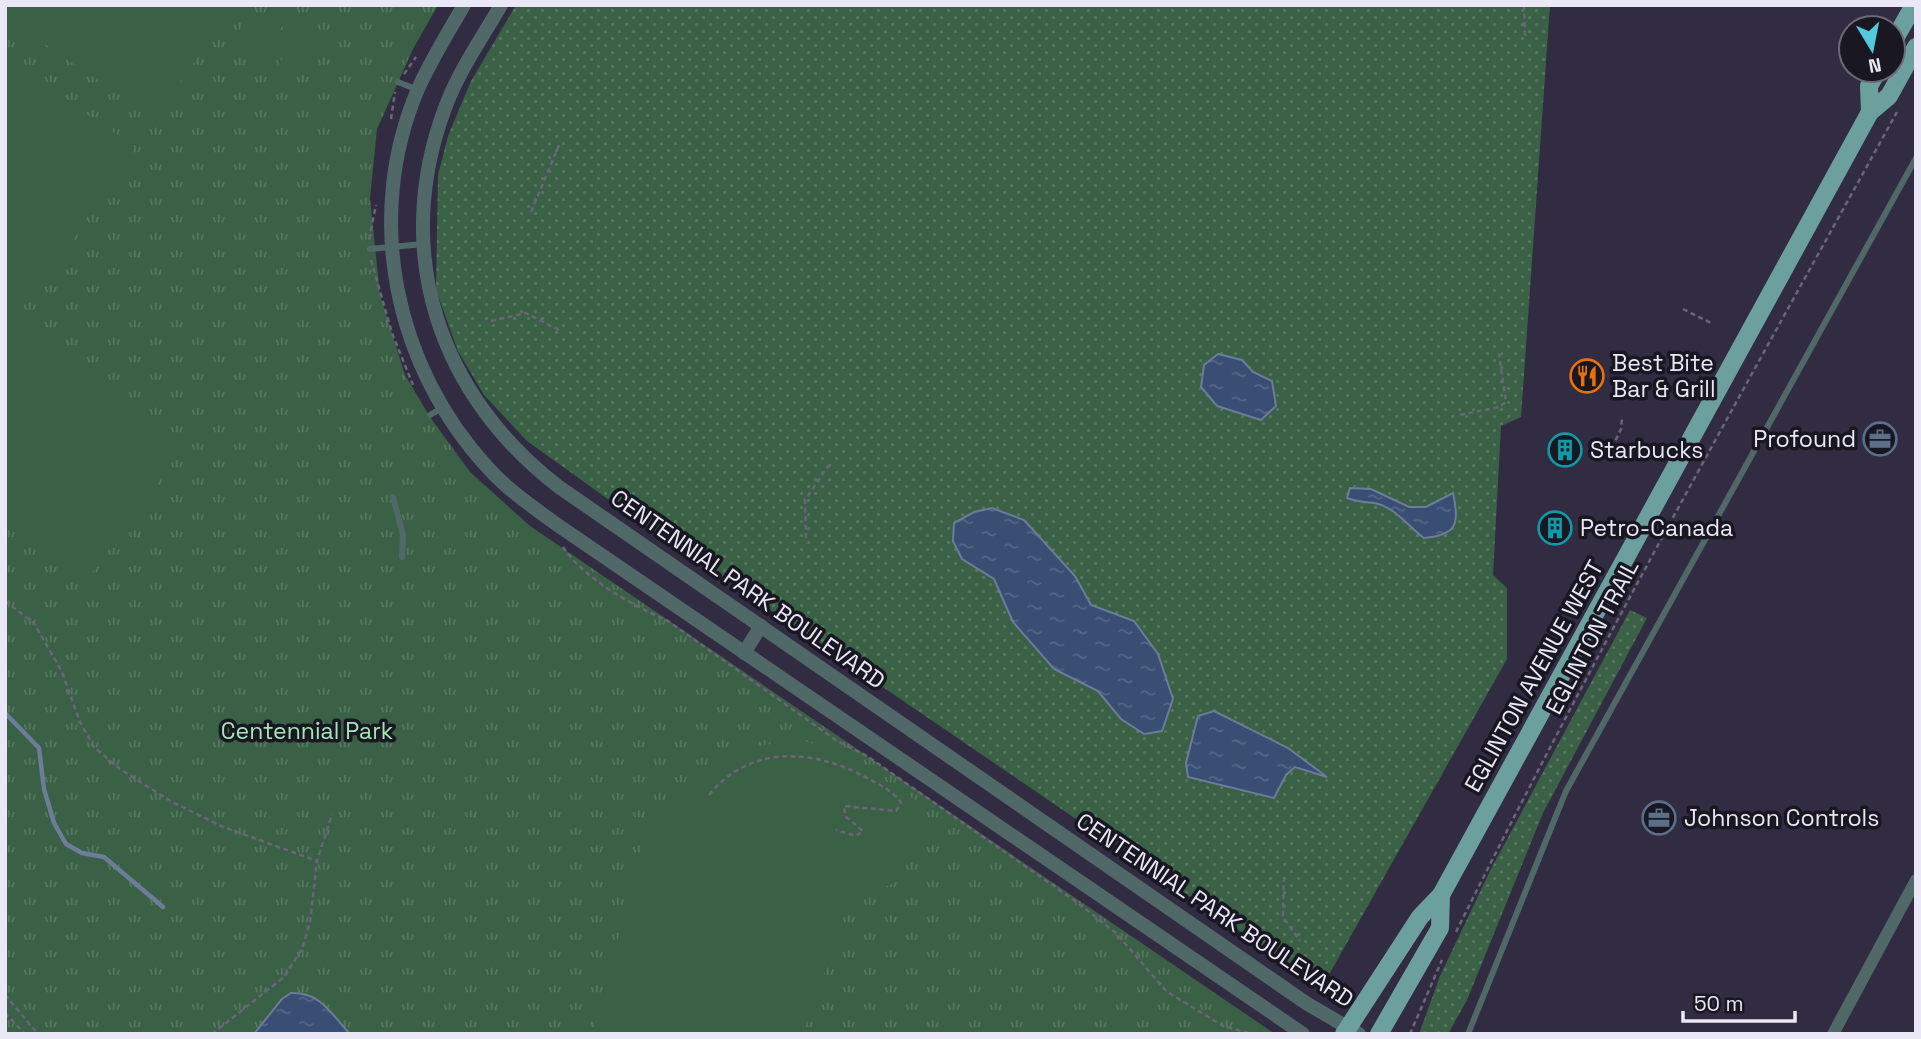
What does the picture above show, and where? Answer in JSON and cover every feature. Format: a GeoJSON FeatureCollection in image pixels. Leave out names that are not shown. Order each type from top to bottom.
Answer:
{"type":"FeatureCollection","features":[{"type":"Feature","properties":{"kind":"main road","name":"EGLINTON AVENUE WEST"},"geometry":{"type":"LineString","coordinates":[[1351,1032],[1420,917],[1441,895],[1870,113],[1889,96],[1916,47]]}},
{"type":"Feature","properties":{"kind":"main road","name":"EGLINTON AVENUE WEST"},"geometry":{"type":"LineString","coordinates":[[1870,84],[1870,113]]}},
{"type":"Feature","properties":{"kind":"main road","name":"EGLINTON AVENUE WEST"},"geometry":{"type":"LineString","coordinates":[[1379,1034],[1440,928],[1441,895]]}},
{"type":"Feature","properties":{"kind":"street"},"geometry":{"type":"LineString","coordinates":[[464,5],[418,90],[400,151],[393,189],[392,246],[401,312],[436,412],[515,494],[1303,1034]]}},
{"type":"Feature","properties":{"kind":"street","name":"CENTENNIAL PARK BOULEVARD"},"geometry":{"type":"LineString","coordinates":[[501,5],[445,107],[429,168],[423,244],[427,275],[442,333],[467,388],[502,436],[520,455],[559,487],[1351,1032]]}},
{"type":"Feature","properties":{"kind":"street"},"geometry":{"type":"LineString","coordinates":[[744,653],[761,626]]}},
{"type":"Feature","properties":{"kind":"street"},"geometry":{"type":"LineString","coordinates":[[1833,1034],[1916,880]]}},
{"type":"Feature","properties":{"kind":"lane"},"geometry":{"type":"LineString","coordinates":[[398,82],[418,90]]}},
{"type":"Feature","properties":{"kind":"lane"},"geometry":{"type":"LineString","coordinates":[[1468,1034],[1566,792],[1916,158]]}},
{"type":"Feature","properties":{"kind":"lane"},"geometry":{"type":"LineString","coordinates":[[370,249],[423,244]]}},
{"type":"Feature","properties":{"kind":"lane"},"geometry":{"type":"LineString","coordinates":[[393,496],[403,535],[402,557]]}},
{"type":"Feature","properties":{"kind":"path"},"geometry":{"type":"LineString","coordinates":[[1524,5],[1525,36]]}},
{"type":"Feature","properties":{"kind":"path","name":"EGLINTON TRAIL"},"geometry":{"type":"LineString","coordinates":[[1451,942],[1532,781],[1902,102]]}},
{"type":"Feature","properties":{"kind":"path"},"geometry":{"type":"LineString","coordinates":[[531,212],[559,145]]}},
{"type":"Feature","properties":{"kind":"path"},"geometry":{"type":"LineString","coordinates":[[1683,309],[1711,323]]}},
{"type":"Feature","properties":{"kind":"path"},"geometry":{"type":"LineString","coordinates":[[491,321],[526,313],[559,330]]}},
{"type":"Feature","properties":{"kind":"path"},"geometry":{"type":"LineString","coordinates":[[1460,415],[1499,407],[1506,402],[1499,354]]}},
{"type":"Feature","properties":{"kind":"path"},"geometry":{"type":"LineString","coordinates":[[1612,448],[1621,429],[1622,419]]}},
{"type":"Feature","properties":{"kind":"path"},"geometry":{"type":"LineString","coordinates":[[806,538],[805,500],[829,465]]}},
{"type":"Feature","properties":{"kind":"path"},"geometry":{"type":"LineString","coordinates":[[5,601],[34,623],[62,672],[80,722],[94,747],[120,769],[184,808],[221,826],[317,861]]}},
{"type":"Feature","properties":{"kind":"path"},"geometry":{"type":"LineString","coordinates":[[722,659],[1078,904],[1117,934],[1166,991],[1223,1026],[1252,1034]]}},
{"type":"Feature","properties":{"kind":"path"},"geometry":{"type":"LineString","coordinates":[[709,795],[720,781],[739,766],[762,759],[788,757],[820,760],[860,774],[880,785],[901,803],[896,811],[844,806],[845,816],[863,831],[856,836],[836,831]]}},
{"type":"Feature","properties":{"kind":"path"},"geometry":{"type":"LineString","coordinates":[[212,1034],[285,977],[302,949],[310,922],[317,861],[332,814]]}},
{"type":"Feature","properties":{"kind":"path"},"geometry":{"type":"LineString","coordinates":[[1284,877],[1283,917],[1300,941]]}},
{"type":"Feature","properties":{"kind":"path"},"geometry":{"type":"LineString","coordinates":[[1410,1034],[1418,1009],[1446,952]]}},
{"type":"Feature","properties":{"kind":"path"},"geometry":{"type":"LineString","coordinates":[[5,995],[38,1034]]}},
{"type":"Feature","properties":{"kind":"path"},"geometry":{"type":"LineString","coordinates":[[5,1013],[25,1034]]}},
{"type":"Feature","properties":{"kind":"green space","name":"Centennial Park"},"geometry":{"type":"Polygon","coordinates":[[[5,5],[438,5],[413,49],[377,129],[370,198],[380,295],[405,375],[430,417],[470,472],[530,526],[1275,1034],[5,1034],[5,5]]]}},
{"type":"Feature","properties":{"kind":"green space"},"geometry":{"type":"Polygon","coordinates":[[[5,5],[233,5],[155,119],[5,17],[5,5]]]}},
{"type":"Feature","properties":{"kind":"green space"},"geometry":{"type":"Polygon","coordinates":[[[280,5],[293,12],[275,36],[264,28],[280,5]]]}},
{"type":"Feature","properties":{"kind":"green space"},"geometry":{"type":"Polygon","coordinates":[[[516,5],[1550,5],[1521,417],[1501,426],[1493,575],[1507,588],[1507,659],[1322,987],[612,502],[527,441],[484,395],[458,351],[436,290],[438,175],[448,136],[471,81],[516,5]]]}},
{"type":"Feature","properties":{"kind":"green space"},"geometry":{"type":"Polygon","coordinates":[[[295,13],[306,21],[288,45],[278,37],[295,13]]]}},
{"type":"Feature","properties":{"kind":"green space"},"geometry":{"type":"Polygon","coordinates":[[[246,21],[258,29],[240,53],[229,45],[246,21]]]}},
{"type":"Feature","properties":{"kind":"green space"},"geometry":{"type":"Polygon","coordinates":[[[309,23],[320,31],[302,55],[291,47],[309,23]]]}},
{"type":"Feature","properties":{"kind":"green space"},"geometry":{"type":"Polygon","coordinates":[[[261,31],[272,39],[255,63],[244,55],[261,31]]]}},
{"type":"Feature","properties":{"kind":"green space"},"geometry":{"type":"Polygon","coordinates":[[[275,40],[286,48],[268,72],[258,65],[275,40]]]}},
{"type":"Feature","properties":{"kind":"green space"},"geometry":{"type":"Polygon","coordinates":[[[288,50],[300,58],[282,83],[271,75],[288,50]]]}},
{"type":"Feature","properties":{"kind":"green space"},"geometry":{"type":"Polygon","coordinates":[[[5,59],[135,147],[50,272],[28,292],[5,303],[5,59]]]}},
{"type":"Feature","properties":{"kind":"green space"},"geometry":{"type":"Polygon","coordinates":[[[6,310],[187,443],[91,574],[5,512],[6,310]]]}},
{"type":"Feature","properties":{"kind":"green space"},"geometry":{"type":"Polygon","coordinates":[[[1630,610],[1647,618],[1543,813],[1467,1000],[1448,1034],[1419,1034],[1440,976],[1490,871],[1630,610]]]}},
{"type":"Feature","properties":{"kind":"green space"},"geometry":{"type":"Polygon","coordinates":[[[783,742],[808,742],[844,754],[913,799],[925,830],[895,883],[850,898],[803,1034],[593,1034],[651,811],[691,777],[735,750],[783,742]]]}},
{"type":"Feature","properties":{"kind":"water"},"geometry":{"type":"Polygon","coordinates":[[[1218,354],[1242,360],[1253,372],[1272,381],[1276,406],[1261,420],[1217,406],[1201,387],[1204,365],[1218,354]]]}},
{"type":"Feature","properties":{"kind":"water"},"geometry":{"type":"Polygon","coordinates":[[[1350,488],[1371,489],[1409,507],[1426,507],[1453,493],[1456,513],[1454,526],[1443,534],[1424,538],[1388,508],[1347,498],[1350,488]]]}},
{"type":"Feature","properties":{"kind":"water"},"geometry":{"type":"Polygon","coordinates":[[[992,508],[1024,520],[1075,576],[1091,605],[1134,621],[1158,654],[1173,699],[1162,731],[1144,734],[1121,719],[1098,691],[1054,669],[1013,622],[994,579],[962,559],[953,541],[954,523],[974,512],[992,508]]]}},
{"type":"Feature","properties":{"kind":"water"},"geometry":{"type":"Polygon","coordinates":[[[1214,711],[1288,748],[1327,777],[1295,767],[1286,775],[1274,798],[1188,777],[1186,763],[1198,716],[1214,711]]]}},
{"type":"Feature","properties":{"kind":"water"},"geometry":{"type":"Polygon","coordinates":[[[291,993],[318,1000],[350,1034],[254,1034],[282,999],[291,993]]]}},
{"type":"Feature","properties":{"kind":"waterway"},"geometry":{"type":"LineString","coordinates":[[5,713],[39,748],[44,789],[54,823],[66,844],[82,853],[104,857],[163,907]]}},
{"type":"Feature","properties":{"kind":"place","name":"Best Bite Bar & Grill"},"geometry":{"type":"Point","coordinates":[1587,376]}},
{"type":"Feature","properties":{"kind":"place","name":"Profound"},"geometry":{"type":"Point","coordinates":[1880,439]}},
{"type":"Feature","properties":{"kind":"place","name":"Starbucks"},"geometry":{"type":"Point","coordinates":[1565,450]}},
{"type":"Feature","properties":{"kind":"place","name":"Petro-Canada"},"geometry":{"type":"Point","coordinates":[1555,528]}},
{"type":"Feature","properties":{"kind":"place","name":"Johnson Controls"},"geometry":{"type":"Point","coordinates":[1659,818]}}]}
